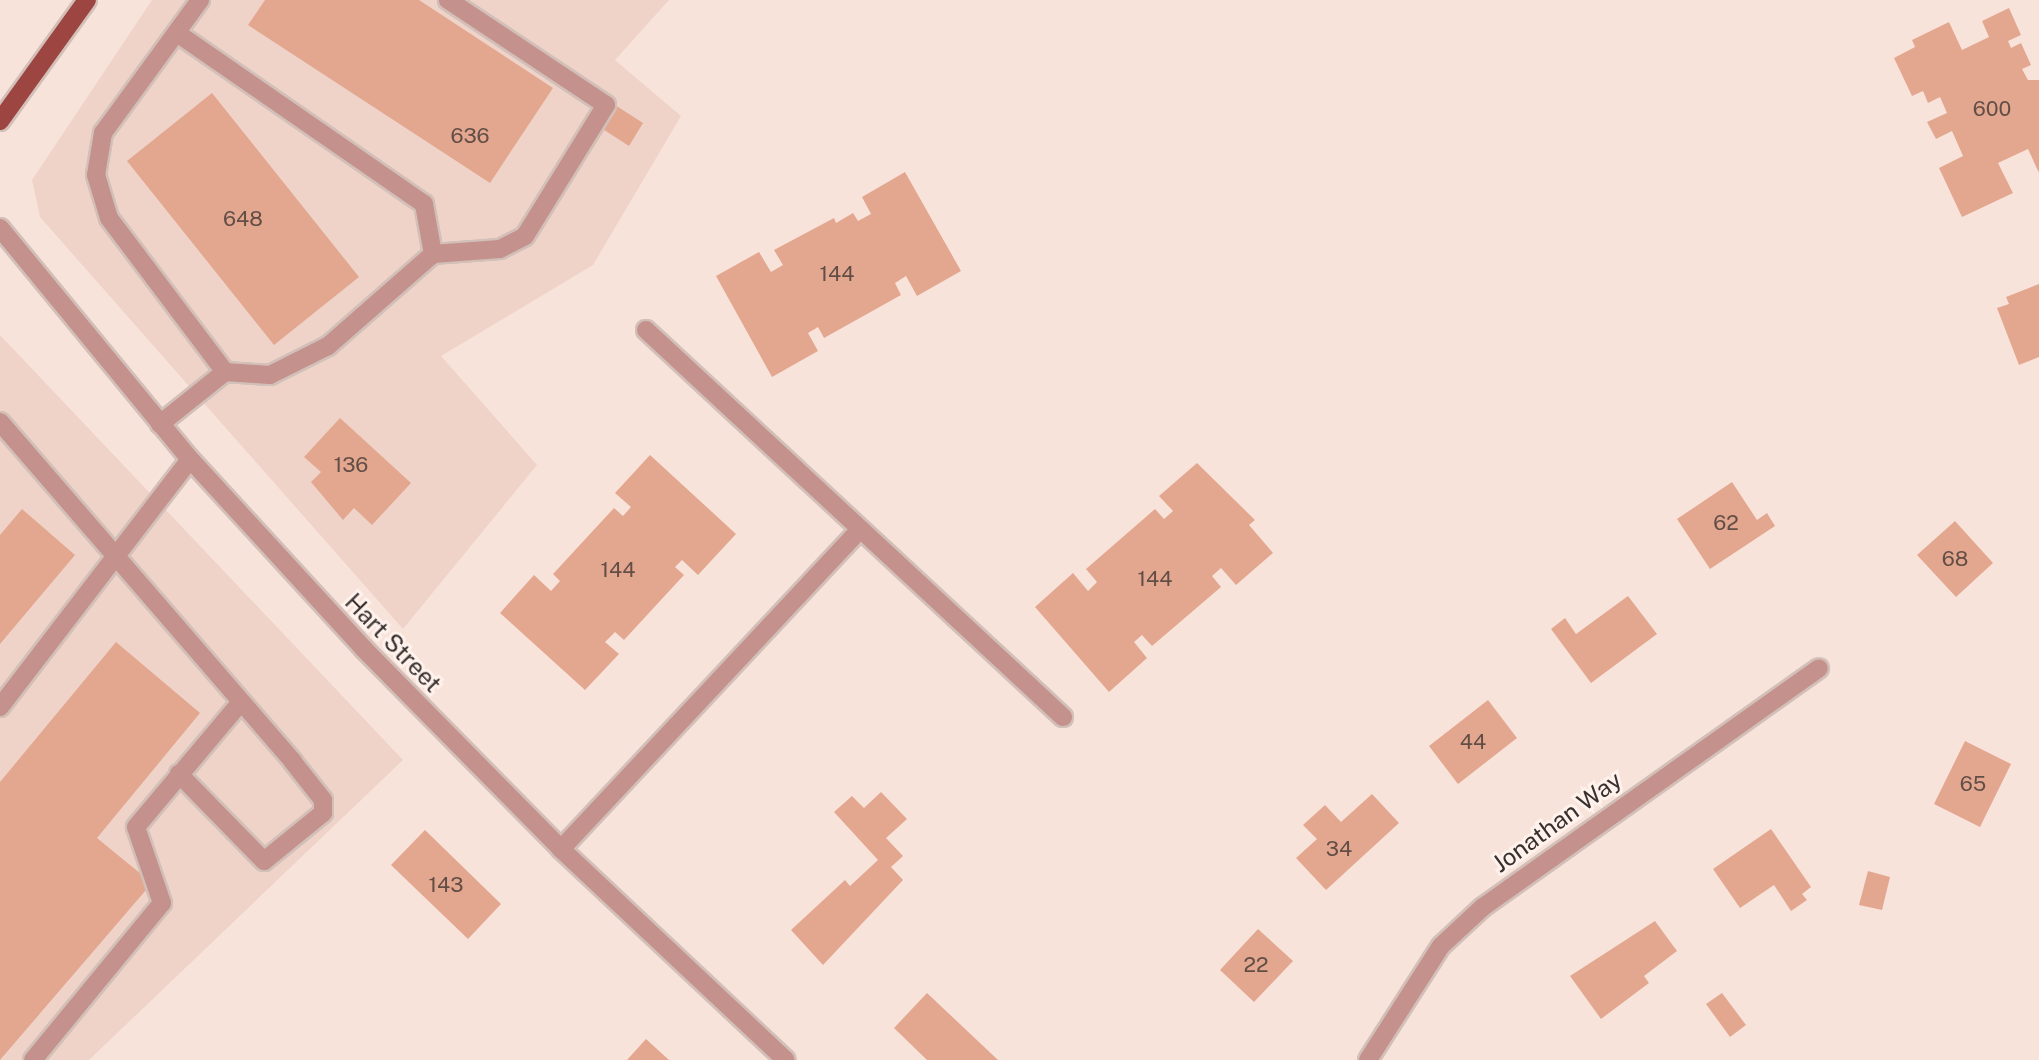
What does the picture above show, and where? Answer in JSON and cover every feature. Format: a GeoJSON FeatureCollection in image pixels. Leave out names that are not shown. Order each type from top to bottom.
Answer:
{"type":"FeatureCollection","features":[{"type":"Feature","properties":{"kind":"main road"},"geometry":{"type":"LineString","coordinates":[[0,121],[87,0]]}},
{"type":"Feature","properties":{"kind":"street"},"geometry":{"type":"LineString","coordinates":[[200,0],[103,133],[96,176],[109,218],[225,372]]}},
{"type":"Feature","properties":{"kind":"street"},"geometry":{"type":"LineString","coordinates":[[160,424],[225,372],[270,375],[328,346],[433,254],[500,249],[525,236],[606,105],[448,0]]}},
{"type":"Feature","properties":{"kind":"street"},"geometry":{"type":"LineString","coordinates":[[177,33],[424,204],[433,254]]}},
{"type":"Feature","properties":{"kind":"street","name":"Hart Street"},"geometry":{"type":"LineString","coordinates":[[0,228],[190,459],[364,649],[561,849],[786,1060]]}},
{"type":"Feature","properties":{"kind":"street"},"geometry":{"type":"LineString","coordinates":[[646,330],[859,531],[1063,717]]}},
{"type":"Feature","properties":{"kind":"street"},"geometry":{"type":"LineString","coordinates":[[2,427],[316,791],[323,813],[264,861],[179,774]]}},
{"type":"Feature","properties":{"kind":"street"},"geometry":{"type":"LineString","coordinates":[[0,708],[116,562],[190,459]]}},
{"type":"Feature","properties":{"kind":"street"},"geometry":{"type":"LineString","coordinates":[[561,849],[859,531]]}},
{"type":"Feature","properties":{"kind":"street","name":"Jonathan Way"},"geometry":{"type":"LineString","coordinates":[[1368,1060],[1441,946],[1483,907],[1819,668]]}},
{"type":"Feature","properties":{"kind":"street"},"geometry":{"type":"LineString","coordinates":[[33,1060],[162,903],[136,827],[240,704]]}},
{"type":"Feature","properties":{"kind":"shaded area"},"geometry":{"type":"Polygon","coordinates":[[[152,0],[669,0],[615,60],[681,116],[593,265],[441,356],[537,465],[403,629],[40,217],[32,180],[152,0]]]}},
{"type":"Feature","properties":{"kind":"shaded area"},"geometry":{"type":"Polygon","coordinates":[[[0,335],[403,760],[89,1060],[0,1060],[0,335]]]}},
{"type":"Feature","properties":{"kind":"building"},"geometry":{"type":"Polygon","coordinates":[[[265,0],[419,0],[553,88],[490,183],[248,25],[265,0]]]}},
{"type":"Feature","properties":{"kind":"building"},"geometry":{"type":"Polygon","coordinates":[[[2009,8],[2021,35],[2008,41],[2011,48],[2021,43],[2031,65],[2022,69],[2028,80],[2039,80],[2039,173],[2028,149],[1998,163],[2013,193],[1962,217],[1939,168],[1963,156],[1952,131],[1936,139],[1927,122],[1947,113],[1940,97],[1928,103],[1923,91],[1912,96],[1894,58],[1915,47],[1912,40],[1949,22],[1962,50],[1989,37],[1982,21],[2009,8]]]}},
{"type":"Feature","properties":{"kind":"building"},"geometry":{"type":"Polygon","coordinates":[[[212,93],[359,277],[274,345],[127,161],[212,93]]]}},
{"type":"Feature","properties":{"kind":"building"},"geometry":{"type":"Polygon","coordinates":[[[615,105],[643,123],[629,146],[601,128],[615,105]]]}},
{"type":"Feature","properties":{"kind":"building"},"geometry":{"type":"Polygon","coordinates":[[[905,172],[961,271],[917,296],[906,276],[895,283],[901,295],[824,338],[818,327],[808,333],[818,351],[772,377],[716,276],[759,252],[771,272],[783,265],[774,250],[834,218],[836,223],[853,213],[858,221],[871,214],[862,197],[905,172]]]}},
{"type":"Feature","properties":{"kind":"building"},"geometry":{"type":"Polygon","coordinates":[[[2039,284],[2039,357],[2019,365],[1997,308],[2009,304],[2006,297],[2039,284]]]}},
{"type":"Feature","properties":{"kind":"building"},"geometry":{"type":"Polygon","coordinates":[[[340,418],[411,483],[372,525],[354,508],[343,520],[311,482],[321,472],[304,457],[340,418]]]}},
{"type":"Feature","properties":{"kind":"building"},"geometry":{"type":"Polygon","coordinates":[[[650,455],[736,534],[698,575],[682,560],[675,567],[684,575],[624,640],[615,632],[605,642],[619,654],[585,690],[500,613],[534,575],[551,591],[560,581],[553,574],[614,508],[623,516],[631,507],[615,493],[650,455]]]}},
{"type":"Feature","properties":{"kind":"building"},"geometry":{"type":"Polygon","coordinates":[[[1197,463],[1255,520],[1249,525],[1273,553],[1236,585],[1221,568],[1212,576],[1221,587],[1152,646],[1142,635],[1134,642],[1147,658],[1109,692],[1035,607],[1073,573],[1088,591],[1097,582],[1086,569],[1155,509],[1164,519],[1173,511],[1159,496],[1197,463]]]}},
{"type":"Feature","properties":{"kind":"building"},"geometry":{"type":"Polygon","coordinates":[[[1732,482],[1757,520],[1767,513],[1775,526],[1710,569],[1677,519],[1732,482]]]}},
{"type":"Feature","properties":{"kind":"building"},"geometry":{"type":"Polygon","coordinates":[[[22,509],[75,555],[0,644],[0,535],[22,509]]]}},
{"type":"Feature","properties":{"kind":"building"},"geometry":{"type":"Polygon","coordinates":[[[1955,521],[1993,563],[1956,597],[1917,555],[1955,521]]]}},
{"type":"Feature","properties":{"kind":"building"},"geometry":{"type":"Polygon","coordinates":[[[1628,596],[1657,634],[1591,683],[1551,629],[1565,618],[1576,634],[1628,596]]]}},
{"type":"Feature","properties":{"kind":"building"},"geometry":{"type":"Polygon","coordinates":[[[116,642],[200,713],[97,838],[152,883],[0,1060],[0,782],[116,642]]]}},
{"type":"Feature","properties":{"kind":"building"},"geometry":{"type":"Polygon","coordinates":[[[1488,700],[1517,738],[1458,784],[1429,746],[1488,700]]]}},
{"type":"Feature","properties":{"kind":"building"},"geometry":{"type":"Polygon","coordinates":[[[1965,741],[2011,764],[1980,827],[1934,804],[1965,741]]]}},
{"type":"Feature","properties":{"kind":"building"},"geometry":{"type":"Polygon","coordinates":[[[881,792],[907,819],[886,838],[903,856],[891,867],[903,880],[823,965],[791,930],[845,880],[850,886],[878,860],[834,812],[852,796],[864,808],[881,792]]]}},
{"type":"Feature","properties":{"kind":"building"},"geometry":{"type":"Polygon","coordinates":[[[1372,794],[1399,823],[1326,890],[1296,858],[1317,839],[1303,825],[1325,805],[1341,822],[1372,794]]]}},
{"type":"Feature","properties":{"kind":"building"},"geometry":{"type":"Polygon","coordinates":[[[1771,829],[1811,887],[1802,894],[1807,900],[1791,911],[1774,885],[1740,908],[1713,869],[1771,829]]]}},
{"type":"Feature","properties":{"kind":"building"},"geometry":{"type":"Polygon","coordinates":[[[425,830],[501,904],[468,939],[391,865],[425,830]]]}},
{"type":"Feature","properties":{"kind":"building"},"geometry":{"type":"Polygon","coordinates":[[[1868,871],[1890,877],[1882,910],[1859,905],[1868,871]]]}},
{"type":"Feature","properties":{"kind":"building"},"geometry":{"type":"Polygon","coordinates":[[[1655,921],[1677,951],[1644,976],[1649,983],[1601,1019],[1570,976],[1655,921]]]}},
{"type":"Feature","properties":{"kind":"building"},"geometry":{"type":"Polygon","coordinates":[[[1258,929],[1293,961],[1254,1002],[1220,970],[1258,929]]]}},
{"type":"Feature","properties":{"kind":"building"},"geometry":{"type":"Polygon","coordinates":[[[927,993],[998,1060],[927,1060],[894,1028],[927,993]]]}},
{"type":"Feature","properties":{"kind":"building"},"geometry":{"type":"Polygon","coordinates":[[[1722,993],[1746,1025],[1730,1037],[1706,1004],[1722,993]]]}},
{"type":"Feature","properties":{"kind":"building"},"geometry":{"type":"Polygon","coordinates":[[[646,1039],[669,1060],[627,1060],[646,1039]]]}}]}
